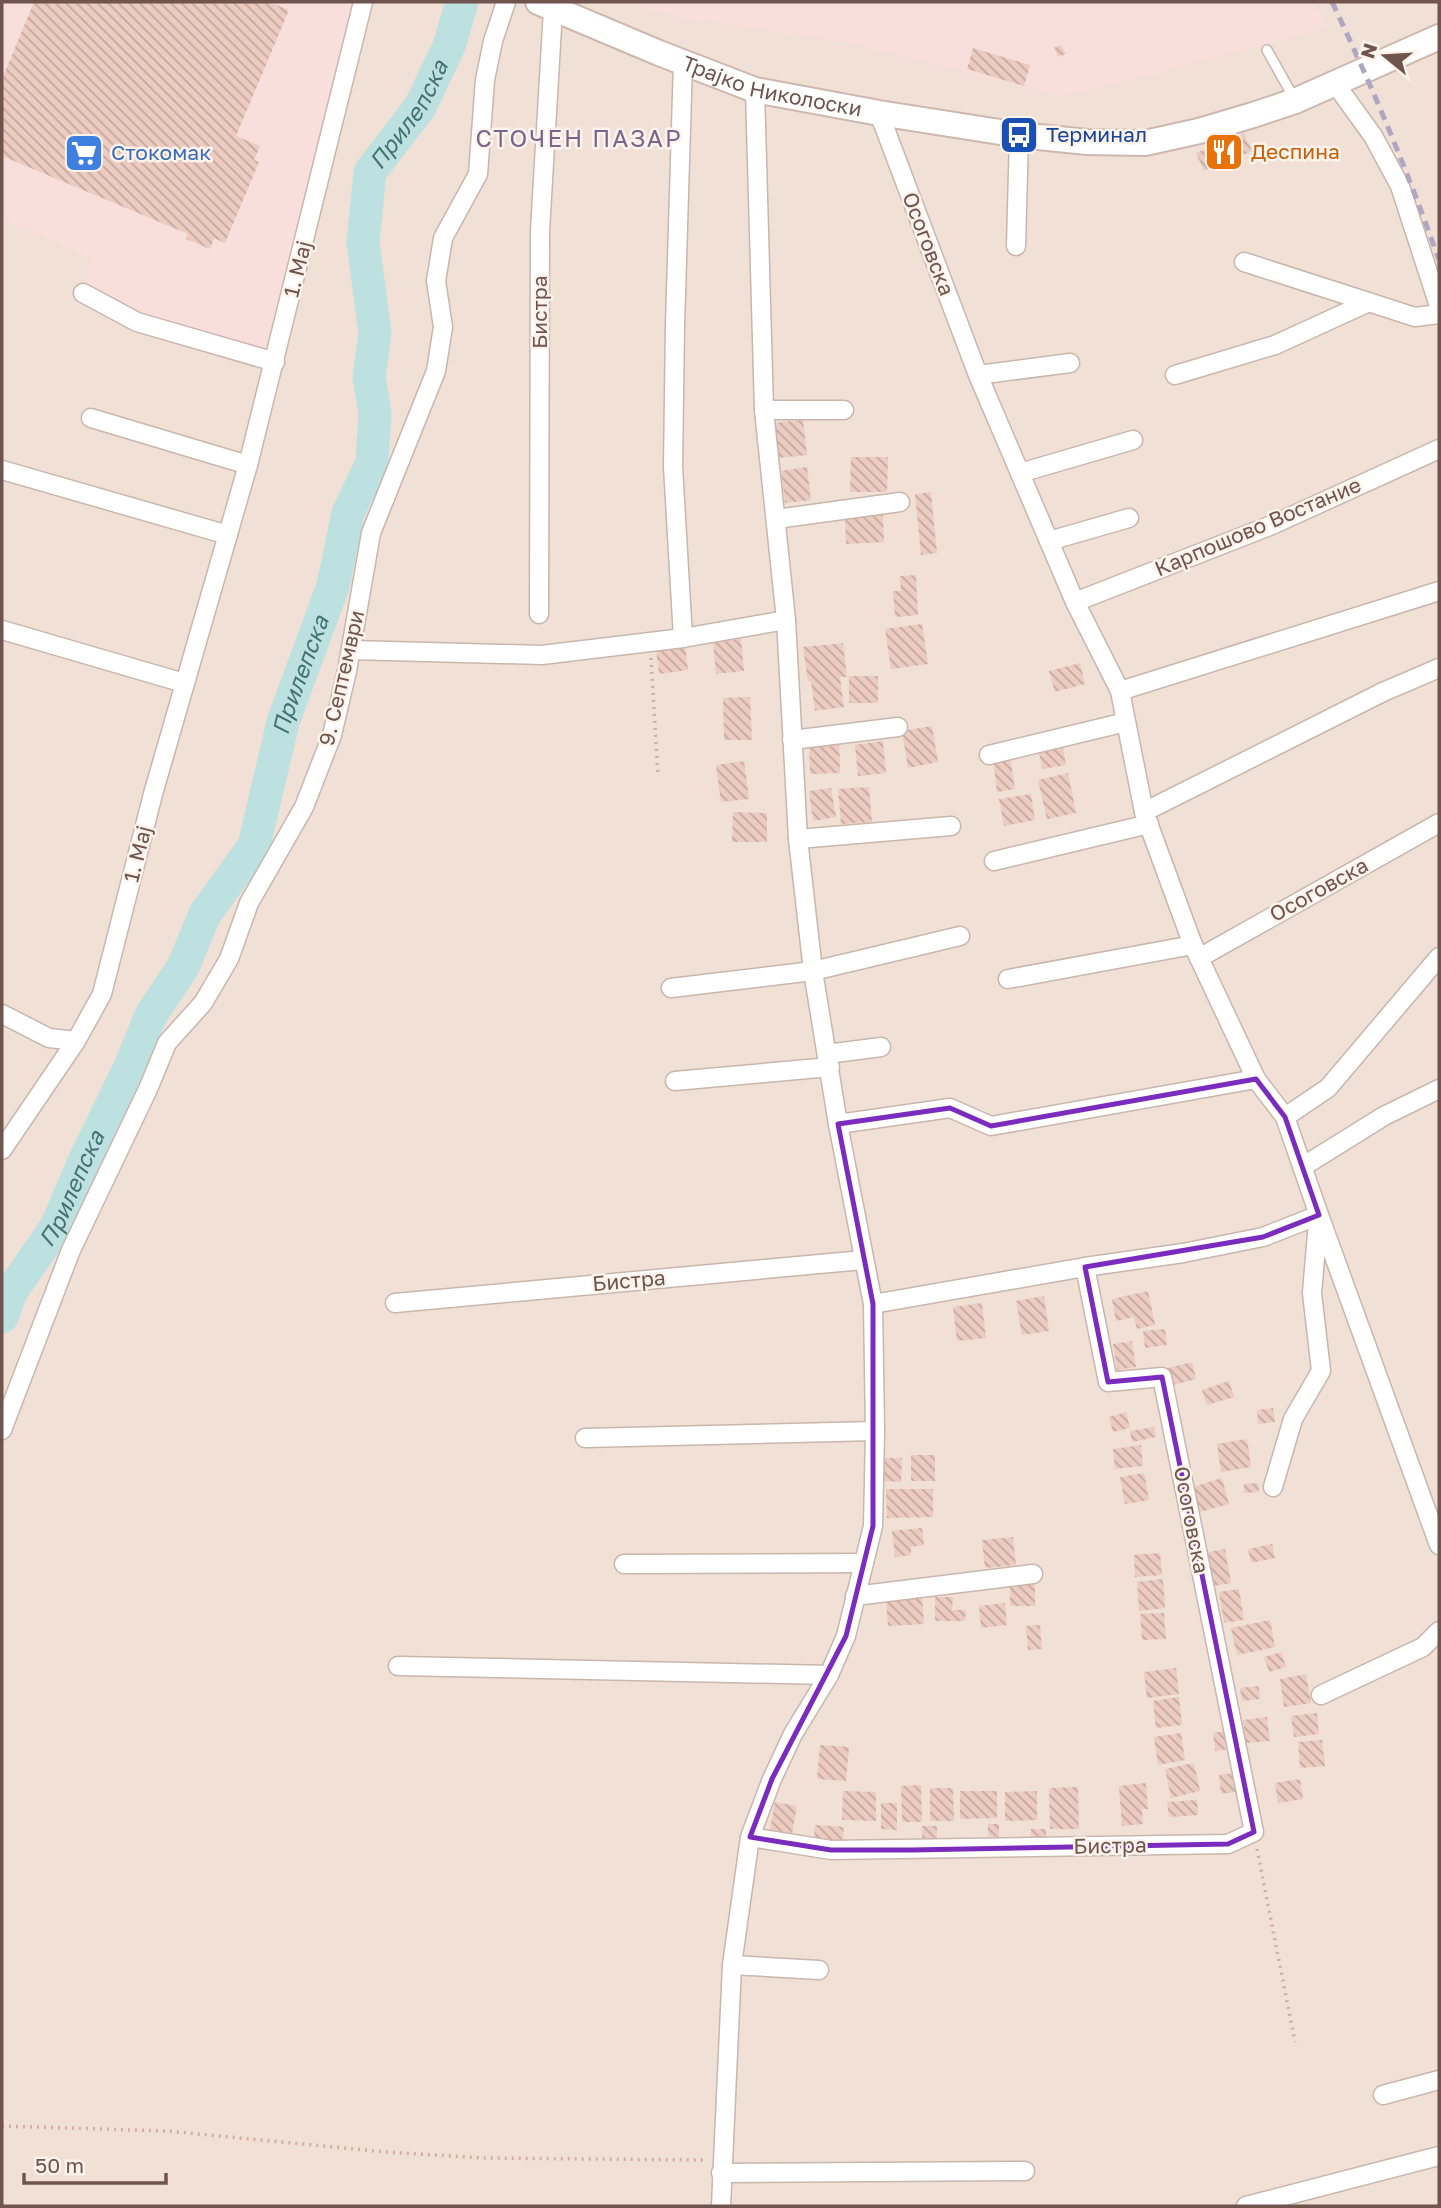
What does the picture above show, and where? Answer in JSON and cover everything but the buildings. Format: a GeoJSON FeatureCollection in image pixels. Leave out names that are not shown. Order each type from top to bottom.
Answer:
{"type":"FeatureCollection","features":[{"type":"Feature","properties":{"kind":"main road","name":"Трајко Николоски"},"geometry":{"type":"LineString","coordinates":[[546,6],[755,90],[1019,135],[1087,142],[1145,143],[1199,131],[1295,102],[1334,82],[1439,37]]}},
{"type":"Feature","properties":{"kind":"street","name":"1. Мај"},"geometry":{"type":"LineString","coordinates":[[2,1150],[76,1041],[102,994],[184,683],[248,465],[363,2]]}},
{"type":"Feature","properties":{"kind":"street","name":"9. Септември"},"geometry":{"type":"LineString","coordinates":[[2,1430],[71,1250],[149,1089],[167,1043],[203,1003],[229,959],[248,903],[304,807],[332,735],[351,650],[371,533],[436,372],[443,327],[436,281],[443,237],[478,174],[485,80],[493,41],[506,2]]}},
{"type":"Feature","properties":{"kind":"street","name":"Бистра"},"geometry":{"type":"LineString","coordinates":[[539,614],[540,231],[546,6]]}},
{"type":"Feature","properties":{"kind":"street"},"geometry":{"type":"LineString","coordinates":[[683,62],[674,325],[673,466],[683,638]]}},
{"type":"Feature","properties":{"kind":"street"},"geometry":{"type":"LineString","coordinates":[[1334,82],[1373,136],[1400,186],[1439,306]]}},
{"type":"Feature","properties":{"kind":"street"},"geometry":{"type":"LineString","coordinates":[[721,2206],[732,1965],[750,1837],[788,1745],[829,1675],[846,1636],[873,1526],[875,1431],[873,1304],[838,1125],[813,971],[798,839],[786,620],[764,410],[755,90]]}},
{"type":"Feature","properties":{"kind":"street","name":"Осоговска"},"geometry":{"type":"LineString","coordinates":[[879,113],[978,375],[1075,602],[1119,691],[1146,818],[1196,952],[1256,1079],[1285,1117],[1439,1545]]}},
{"type":"Feature","properties":{"kind":"street"},"geometry":{"type":"LineString","coordinates":[[1016,246],[1019,135]]}},
{"type":"Feature","properties":{"kind":"street"},"geometry":{"type":"LineString","coordinates":[[1244,262],[1415,317],[1439,314]]}},
{"type":"Feature","properties":{"kind":"street"},"geometry":{"type":"LineString","coordinates":[[83,293],[137,322],[275,362]]}},
{"type":"Feature","properties":{"kind":"street"},"geometry":{"type":"LineString","coordinates":[[1175,375],[1275,345],[1369,302]]}},
{"type":"Feature","properties":{"kind":"street"},"geometry":{"type":"LineString","coordinates":[[978,375],[1070,363]]}},
{"type":"Feature","properties":{"kind":"street"},"geometry":{"type":"LineString","coordinates":[[764,410],[844,410]]}},
{"type":"Feature","properties":{"kind":"street"},"geometry":{"type":"LineString","coordinates":[[91,418],[248,465]]}},
{"type":"Feature","properties":{"kind":"street"},"geometry":{"type":"LineString","coordinates":[[1020,473],[1133,440]]}},
{"type":"Feature","properties":{"kind":"street","name":"Карпошово Востание"},"geometry":{"type":"LineString","coordinates":[[1075,602],[1272,524],[1439,449]]}},
{"type":"Feature","properties":{"kind":"street"},"geometry":{"type":"LineString","coordinates":[[2,470],[228,536]]}},
{"type":"Feature","properties":{"kind":"street"},"geometry":{"type":"LineString","coordinates":[[776,519],[900,502]]}},
{"type":"Feature","properties":{"kind":"street"},"geometry":{"type":"LineString","coordinates":[[1049,541],[1129,518]]}},
{"type":"Feature","properties":{"kind":"street"},"geometry":{"type":"LineString","coordinates":[[1119,691],[1439,591]]}},
{"type":"Feature","properties":{"kind":"street"},"geometry":{"type":"LineString","coordinates":[[351,650],[542,656],[683,638],[786,620]]}},
{"type":"Feature","properties":{"kind":"street"},"geometry":{"type":"LineString","coordinates":[[2,630],[184,683]]}},
{"type":"Feature","properties":{"kind":"street"},"geometry":{"type":"LineString","coordinates":[[994,861],[1146,818],[1383,692],[1439,668]]}},
{"type":"Feature","properties":{"kind":"street"},"geometry":{"type":"LineString","coordinates":[[989,755],[1126,722]]}},
{"type":"Feature","properties":{"kind":"street"},"geometry":{"type":"LineString","coordinates":[[792,740],[898,727]]}},
{"type":"Feature","properties":{"kind":"street","name":"Осоговска"},"geometry":{"type":"LineString","coordinates":[[1008,979],[1196,952],[1439,823]]}},
{"type":"Feature","properties":{"kind":"street"},"geometry":{"type":"LineString","coordinates":[[798,839],[951,826]]}},
{"type":"Feature","properties":{"kind":"street"},"geometry":{"type":"LineString","coordinates":[[671,988],[813,971],[960,936]]}},
{"type":"Feature","properties":{"kind":"street"},"geometry":{"type":"LineString","coordinates":[[1285,1117],[1328,1088],[1439,957]]}},
{"type":"Feature","properties":{"kind":"street"},"geometry":{"type":"LineString","coordinates":[[2,1014],[49,1038],[76,1041]]}},
{"type":"Feature","properties":{"kind":"street"},"geometry":{"type":"LineString","coordinates":[[675,1081],[828,1060],[881,1047]]}},
{"type":"Feature","properties":{"kind":"street"},"geometry":{"type":"LineString","coordinates":[[838,1125],[950,1108],[990,1126],[1256,1079]]}},
{"type":"Feature","properties":{"kind":"street"},"geometry":{"type":"LineString","coordinates":[[1302,1167],[1384,1116],[1439,1088]]}},
{"type":"Feature","properties":{"kind":"street"},"geometry":{"type":"LineString","coordinates":[[873,1304],[1183,1253],[1263,1237],[1319,1215]]}},
{"type":"Feature","properties":{"kind":"street","name":"Осоговска"},"geometry":{"type":"LineString","coordinates":[[1273,1487],[1293,1419],[1321,1371],[1311,1293],[1319,1215]]}},
{"type":"Feature","properties":{"kind":"street","name":"Бистра"},"geometry":{"type":"LineString","coordinates":[[395,1303],[863,1260]]}},
{"type":"Feature","properties":{"kind":"street","name":"Осоговска"},"geometry":{"type":"LineString","coordinates":[[1085,1267],[1108,1382],[1162,1377],[1254,1832]]}},
{"type":"Feature","properties":{"kind":"street"},"geometry":{"type":"LineString","coordinates":[[585,1438],[875,1431]]}},
{"type":"Feature","properties":{"kind":"street"},"geometry":{"type":"LineString","coordinates":[[624,1564],[864,1563]]}},
{"type":"Feature","properties":{"kind":"street"},"geometry":{"type":"LineString","coordinates":[[855,1596],[1033,1574]]}},
{"type":"Feature","properties":{"kind":"street"},"geometry":{"type":"LineString","coordinates":[[1321,1695],[1423,1647],[1439,1631]]}},
{"type":"Feature","properties":{"kind":"street"},"geometry":{"type":"LineString","coordinates":[[398,1666],[829,1675]]}},
{"type":"Feature","properties":{"kind":"street","name":"Бистра"},"geometry":{"type":"LineString","coordinates":[[750,1837],[831,1850],[912,1850],[1228,1844],[1254,1832]]}},
{"type":"Feature","properties":{"kind":"street"},"geometry":{"type":"LineString","coordinates":[[732,1965],[819,1970]]}},
{"type":"Feature","properties":{"kind":"street"},"geometry":{"type":"LineString","coordinates":[[1383,2095],[1439,2080]]}},
{"type":"Feature","properties":{"kind":"street"},"geometry":{"type":"LineString","coordinates":[[1246,2206],[1439,2156]]}},
{"type":"Feature","properties":{"kind":"street"},"geometry":{"type":"LineString","coordinates":[[721,2167],[1025,2171]]}},
{"type":"Feature","properties":{"kind":"lane"},"geometry":{"type":"LineString","coordinates":[[1267,50],[1295,102]]}},
{"type":"Feature","properties":{"kind":"path"},"geometry":{"type":"LineString","coordinates":[[650,642],[658,775]]}},
{"type":"Feature","properties":{"kind":"path"},"geometry":{"type":"LineString","coordinates":[[1254,1832],[1295,2042]]}},
{"type":"Feature","properties":{"kind":"path"},"geometry":{"type":"LineString","coordinates":[[2,2126],[167,2131],[386,2152],[484,2158],[721,2167]]}},
{"type":"Feature","properties":{"kind":"highlighted area"},"geometry":{"type":"Polygon","coordinates":[[[1256,1079],[1285,1117],[1319,1215],[1263,1237],[1085,1267],[1108,1382],[1162,1377],[1254,1832],[1228,1844],[912,1850],[831,1850],[750,1837],[772,1779],[846,1636],[873,1526],[873,1304],[838,1124],[950,1108],[991,1126],[1256,1079]]]}},
{"type":"Feature","properties":{"kind":"shaded area"},"geometry":{"type":"Polygon","coordinates":[[[2,2],[1439,2],[1439,2206],[2,2206],[2,2]]]}},
{"type":"Feature","properties":{"kind":"shaded area"},"geometry":{"type":"Polygon","coordinates":[[[2,2],[363,2],[275,362],[83,293],[91,258],[2,218],[2,2]]]}},
{"type":"Feature","properties":{"kind":"shaded area"},"geometry":{"type":"Polygon","coordinates":[[[628,2],[1313,2],[1329,28],[1062,97],[846,42],[679,17],[654,12],[628,2]]]}},
{"type":"Feature","properties":{"kind":"waterway","name":"Прилепска"},"geometry":{"type":"LineString","coordinates":[[2,1317],[11,1292],[56,1227],[86,1157],[130,1067],[151,1015],[183,967],[205,914],[254,846],[283,722],[333,586],[348,513],[372,463],[375,413],[369,377],[375,333],[363,242],[370,172],[420,107],[449,46],[462,2]]}},
{"type":"Feature","properties":{"kind":"railway"},"geometry":{"type":"LineString","coordinates":[[1332,2],[1389,130],[1439,260]]}},
{"type":"Feature","properties":{"kind":"place","name":"Терминал"},"geometry":{"type":"Point","coordinates":[1019,135]}},
{"type":"Feature","properties":{"kind":"place","name":"Деспина"},"geometry":{"type":"Point","coordinates":[1224,152]}},
{"type":"Feature","properties":{"kind":"place","name":"Стокомак"},"geometry":{"type":"Point","coordinates":[84,153]}},
{"type":"Feature","properties":{"kind":"district","name":"СТОЧЕН ПАЗАР"},"geometry":{"type":"Point","coordinates":[579,139]}}]}
